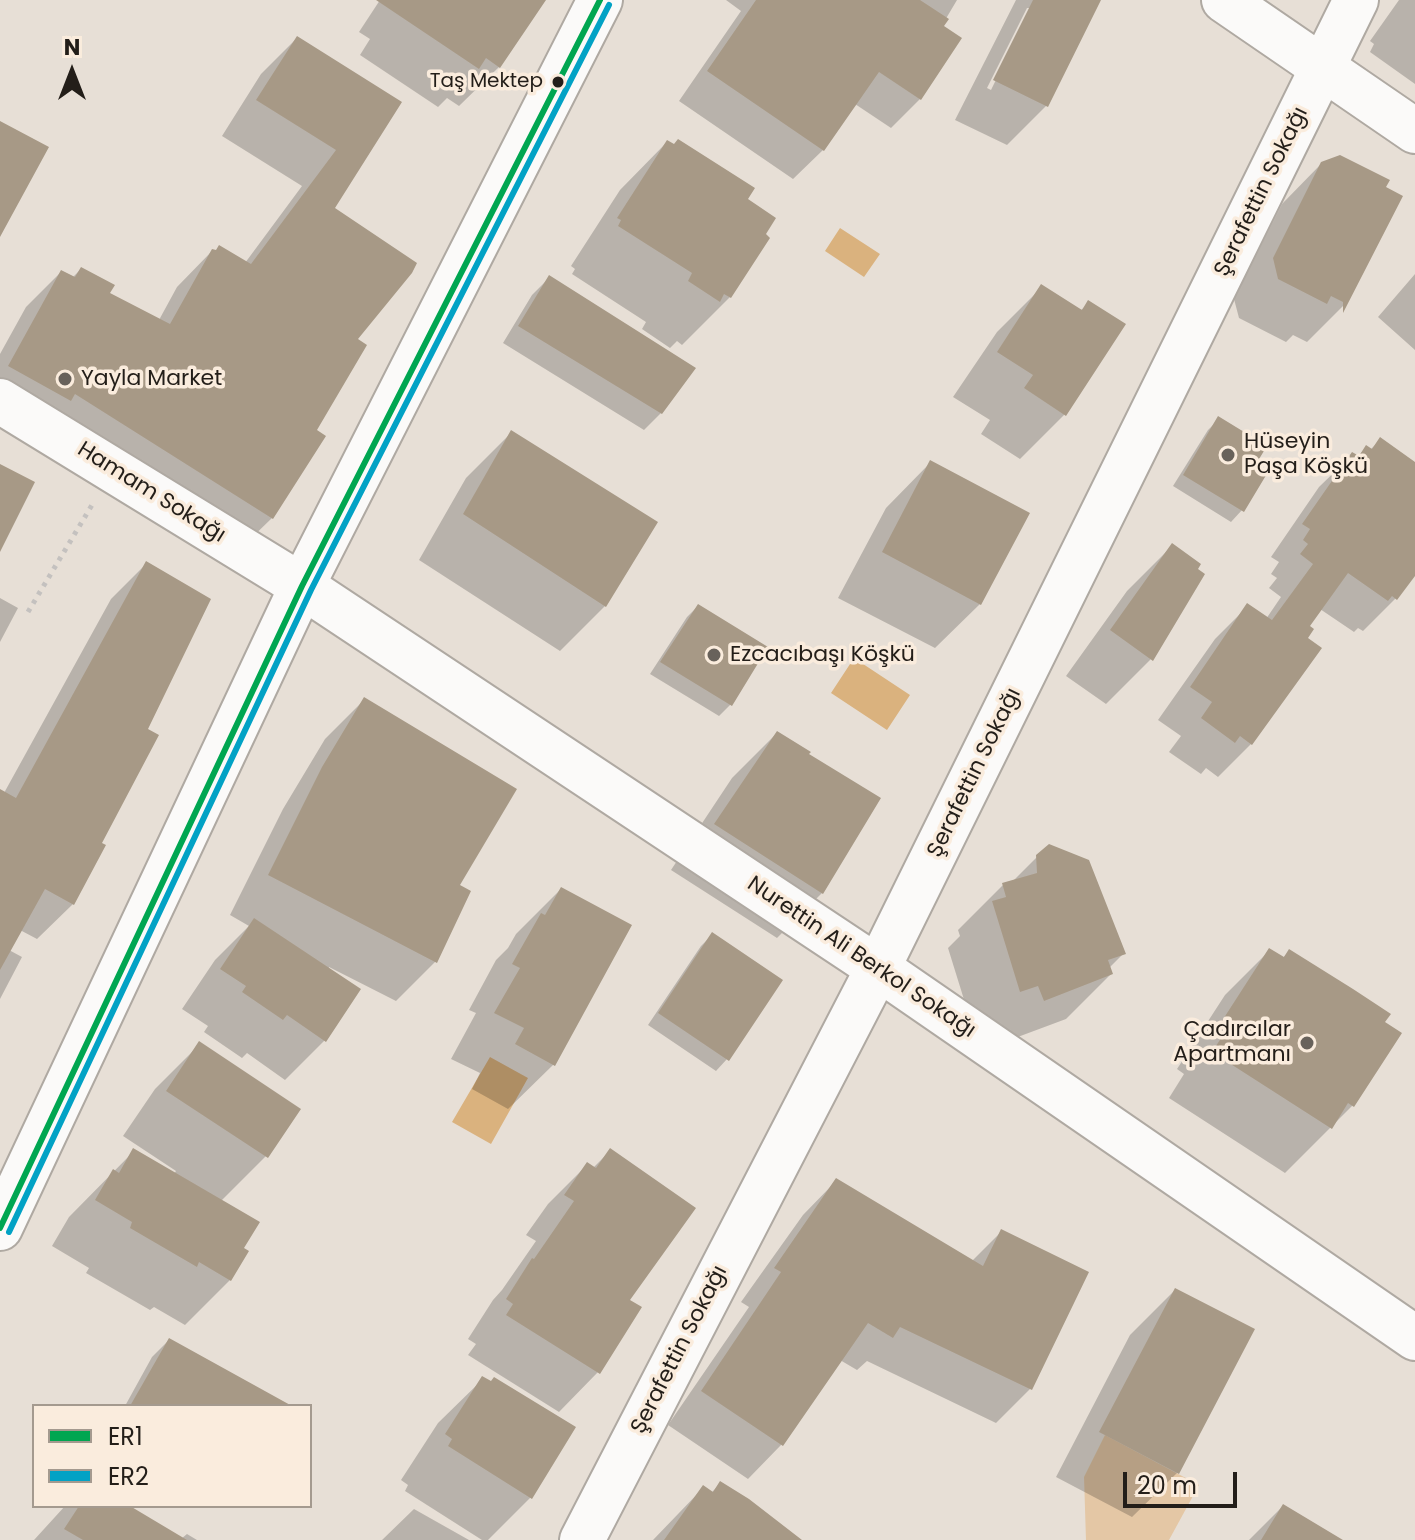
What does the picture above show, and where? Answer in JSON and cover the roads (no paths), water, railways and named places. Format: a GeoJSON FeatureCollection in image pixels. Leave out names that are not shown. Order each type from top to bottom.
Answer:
{"type":"FeatureCollection","features":[{"type":"Feature","properties":{"kind":"street"},"geometry":{"type":"LineString","coordinates":[[0,1228],[302,586],[600,0]]}},
{"type":"Feature","properties":{"kind":"street"},"geometry":{"type":"LineString","coordinates":[[1224,0],[1415,131]]}},
{"type":"Feature","properties":{"kind":"street","name":"Şerafettin Sokağı"},"geometry":{"type":"LineString","coordinates":[[582,1540],[878,968],[1356,0]]}},
{"type":"Feature","properties":{"kind":"street","name":"Hamam Sokağı"},"geometry":{"type":"LineString","coordinates":[[0,401],[302,586]]}},
{"type":"Feature","properties":{"kind":"street","name":"Nurettin Ali Berkol Sokağı"},"geometry":{"type":"LineString","coordinates":[[302,586],[878,968],[1415,1338]]}},
{"type":"Feature","properties":{"kind":"place","name":"Taş Mektep"},"geometry":{"type":"Point","coordinates":[558,82]}},
{"type":"Feature","properties":{"kind":"place","name":"Yayla Market"},"geometry":{"type":"Point","coordinates":[65,379]}},
{"type":"Feature","properties":{"kind":"place","name":"Hüseyin Paşa Köşkü"},"geometry":{"type":"Point","coordinates":[1228,455]}},
{"type":"Feature","properties":{"kind":"place","name":"Ezcacıbaşı Köşkü"},"geometry":{"type":"Point","coordinates":[714,655]}},
{"type":"Feature","properties":{"kind":"place","name":"Çadırcılar Apartmanı"},"geometry":{"type":"Point","coordinates":[1307,1043]}}]}
